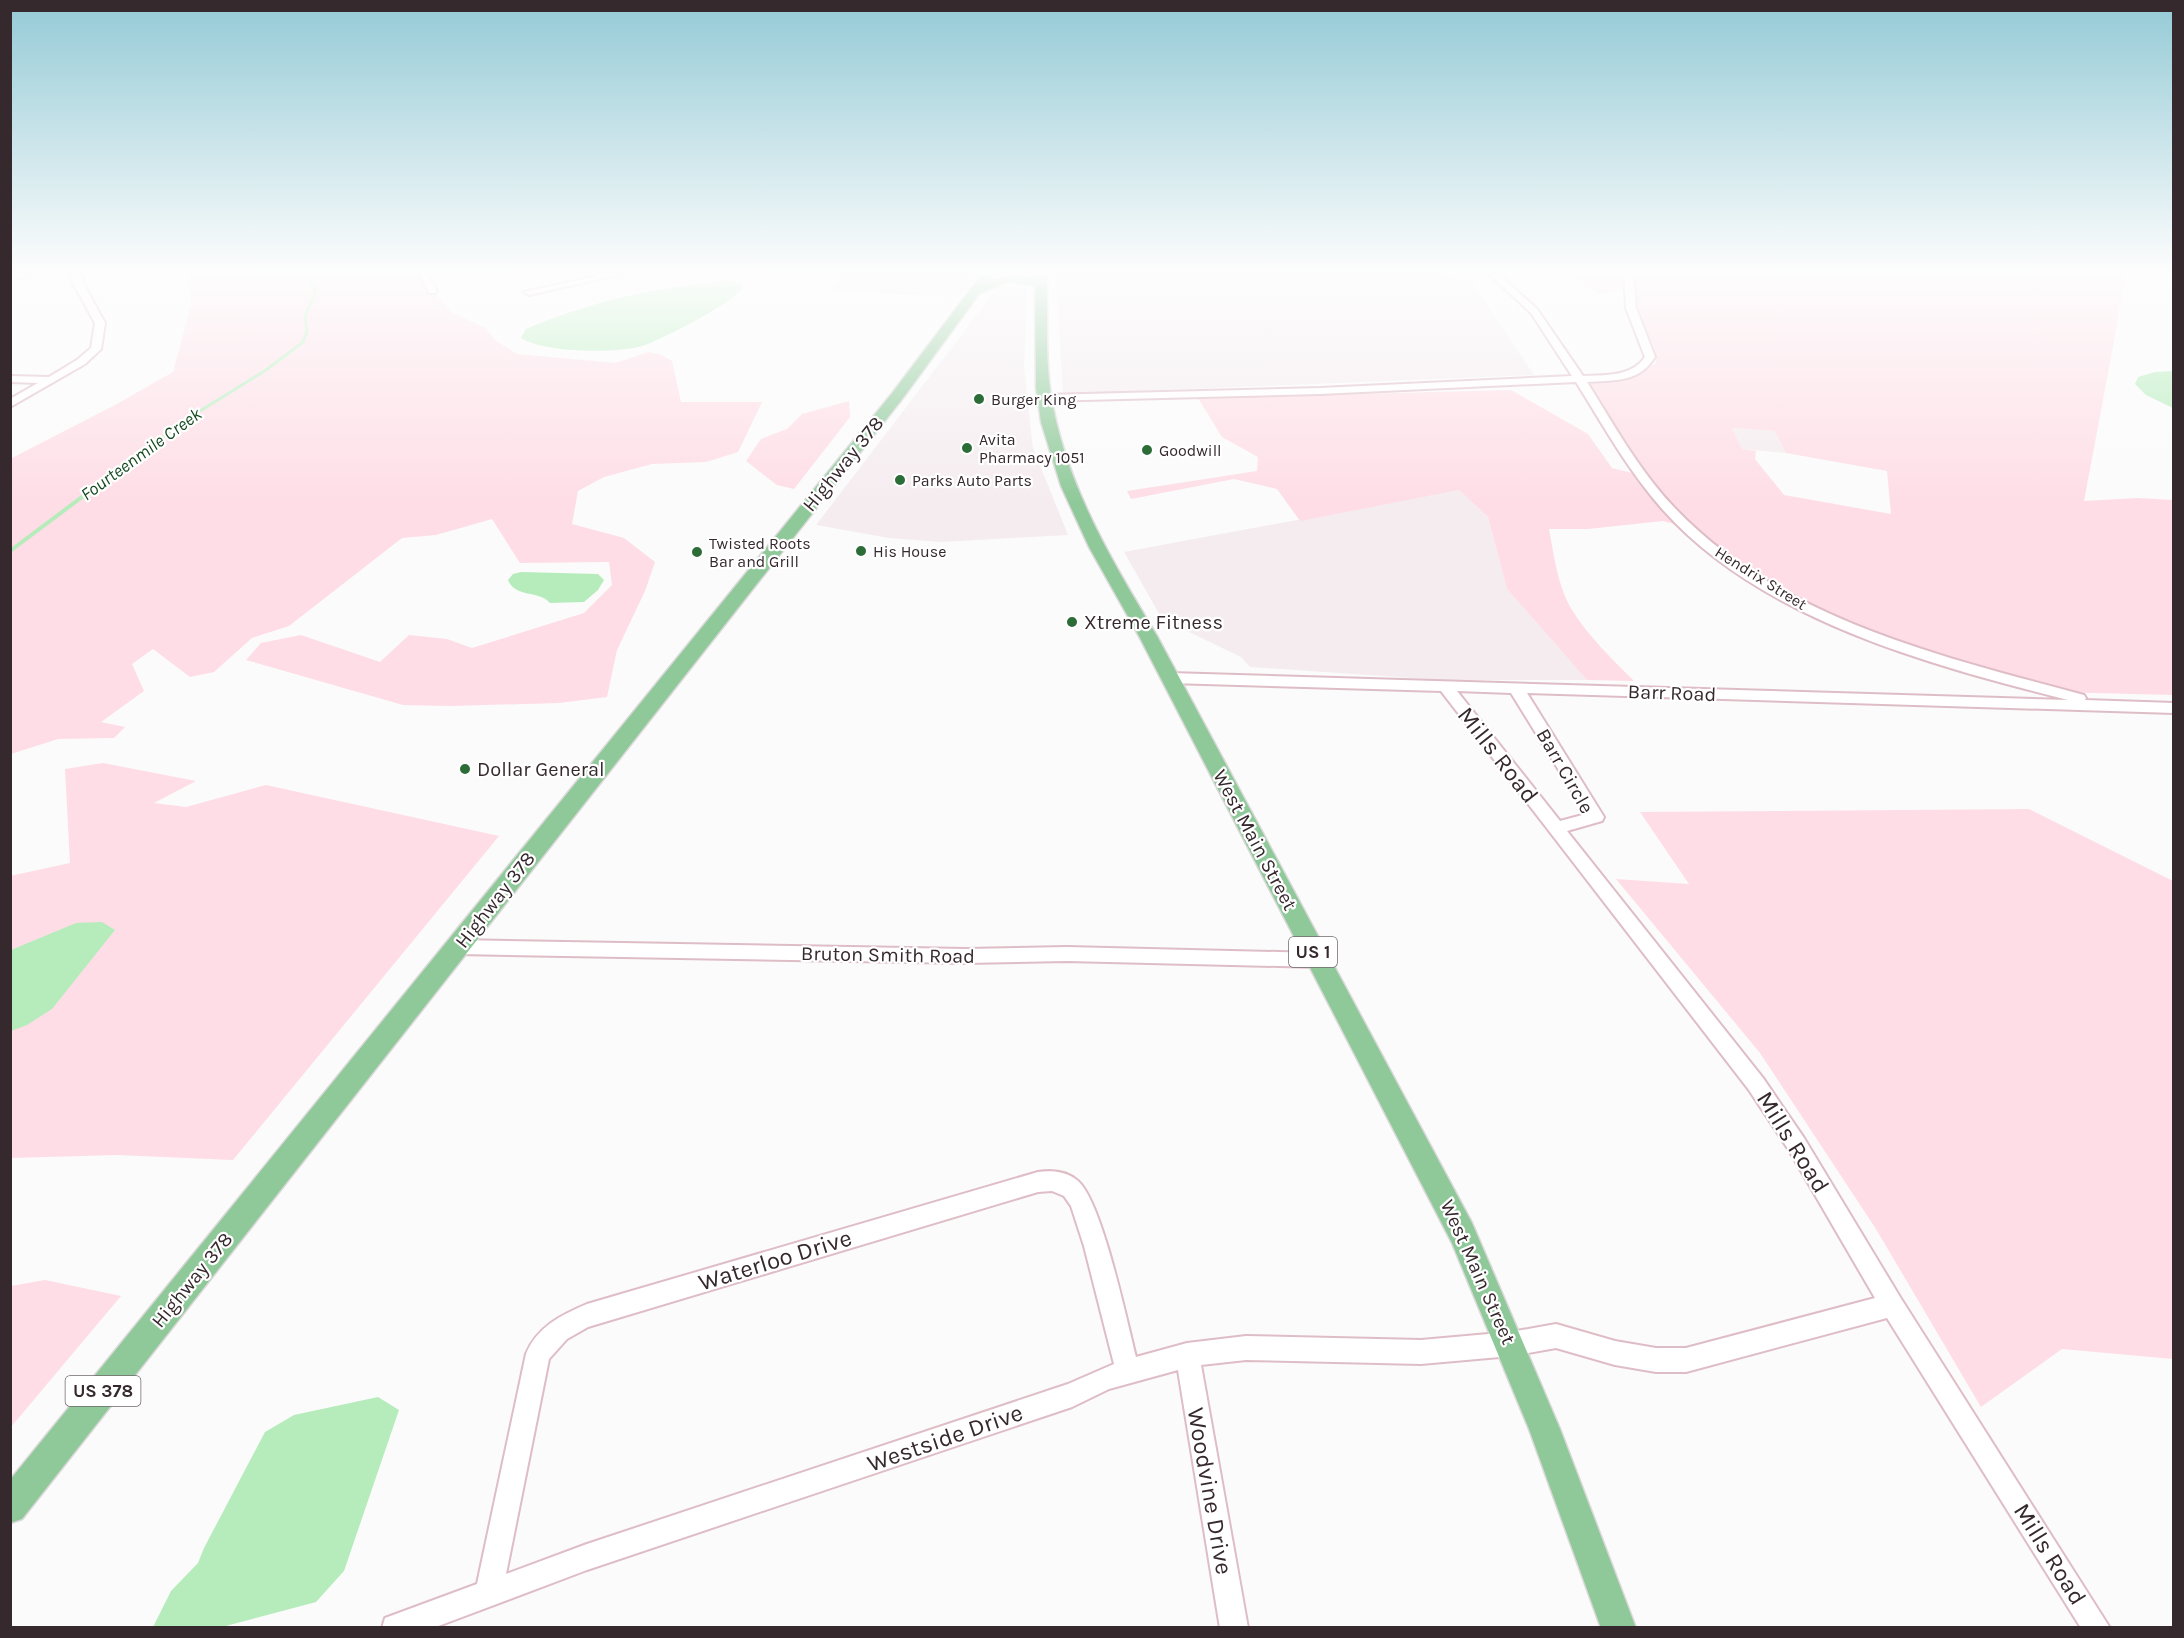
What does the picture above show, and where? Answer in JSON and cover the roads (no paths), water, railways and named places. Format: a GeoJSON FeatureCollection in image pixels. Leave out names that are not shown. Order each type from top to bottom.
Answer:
{"type":"FeatureCollection","features":[{"type":"Feature","properties":{"kind":"main road","name":"Highway 378"},"geometry":{"type":"LineString","coordinates":[[10,1507],[932,350]]}},
{"type":"Feature","properties":{"kind":"main road","name":"West Main Street"},"geometry":{"type":"LineString","coordinates":[[1043,350],[1044,398],[1054,448],[1078,509],[1434,1177],[1511,1344],[1572,1498],[1619,1628]]}},
{"type":"Feature","properties":{"kind":"street"},"geometry":{"type":"LineString","coordinates":[[10,404],[52,380],[92,354],[94,350]]}},
{"type":"Feature","properties":{"kind":"street","name":"Hendrix Street"},"geometry":{"type":"LineString","coordinates":[[1560,350],[1668,507],[1701,540],[1756,579],[1828,617],[1926,655],[2019,683],[2112,706]]}},
{"type":"Feature","properties":{"kind":"street"},"geometry":{"type":"LineString","coordinates":[[1044,398],[1620,377],[1642,368],[1650,357],[1647,350]]}},
{"type":"Feature","properties":{"kind":"street"},"geometry":{"type":"LineString","coordinates":[[10,379],[52,380]]}},
{"type":"Feature","properties":{"kind":"street","name":"Barr Road"},"geometry":{"type":"LineString","coordinates":[[1170,678],[2174,708]]}},
{"type":"Feature","properties":{"kind":"street","name":"Mills Road"},"geometry":{"type":"LineString","coordinates":[[1445,687],[1756,1084],[1797,1145],[1892,1305],[2097,1628]]}},
{"type":"Feature","properties":{"kind":"street","name":"Barr Circle"},"geometry":{"type":"LineString","coordinates":[[1517,690],[1596,817],[1555,828]]}},
{"type":"Feature","properties":{"kind":"street","name":"Bruton Smith Road"},"geometry":{"type":"LineString","coordinates":[[458,947],[966,956],[1067,954],[1318,960]]}},
{"type":"Feature","properties":{"kind":"street","name":"Waterloo Drive"},"geometry":{"type":"LineString","coordinates":[[489,1592],[501,1524],[538,1354],[550,1336],[568,1324],[587,1316],[1038,1182],[1054,1180],[1073,1189],[1086,1219],[1128,1372]]}},
{"type":"Feature","properties":{"kind":"street","name":"Westside Drive"},"geometry":{"type":"LineString","coordinates":[[395,1628],[489,1592],[1072,1395],[1106,1378],[1187,1355],[1246,1348],[1421,1352],[1511,1344],[1556,1336],[1625,1355],[1656,1360],[1686,1360],[1892,1305]]}},
{"type":"Feature","properties":{"kind":"street","name":"Woodvine Drive"},"geometry":{"type":"LineString","coordinates":[[1187,1355],[1234,1628]]}},
{"type":"Feature","properties":{"kind":"waterway","name":"Fourteenmile Creek"},"geometry":{"type":"LineString","coordinates":[[92,490],[187,419],[266,370],[292,350]]}},
{"type":"Feature","properties":{"kind":"waterway","name":"Fourteenmile Creek"},"geometry":{"type":"LineString","coordinates":[[10,551],[94,488]]}},
{"type":"Feature","properties":{"kind":"place","name":"Burger King"},"geometry":{"type":"Point","coordinates":[979,399]}},
{"type":"Feature","properties":{"kind":"place","name":"Avita Pharmacy 1051"},"geometry":{"type":"Point","coordinates":[967,448]}},
{"type":"Feature","properties":{"kind":"place","name":"Goodwill"},"geometry":{"type":"Point","coordinates":[1147,450]}},
{"type":"Feature","properties":{"kind":"place","name":"Parks Auto Parts"},"geometry":{"type":"Point","coordinates":[900,480]}},
{"type":"Feature","properties":{"kind":"place","name":"His House"},"geometry":{"type":"Point","coordinates":[861,551]}},
{"type":"Feature","properties":{"kind":"place","name":"Twisted Roots Bar and Grill"},"geometry":{"type":"Point","coordinates":[697,552]}},
{"type":"Feature","properties":{"kind":"place","name":"Xtreme Fitness"},"geometry":{"type":"Point","coordinates":[1072,622]}},
{"type":"Feature","properties":{"kind":"place","name":"Dollar General"},"geometry":{"type":"Point","coordinates":[465,769]}}]}
